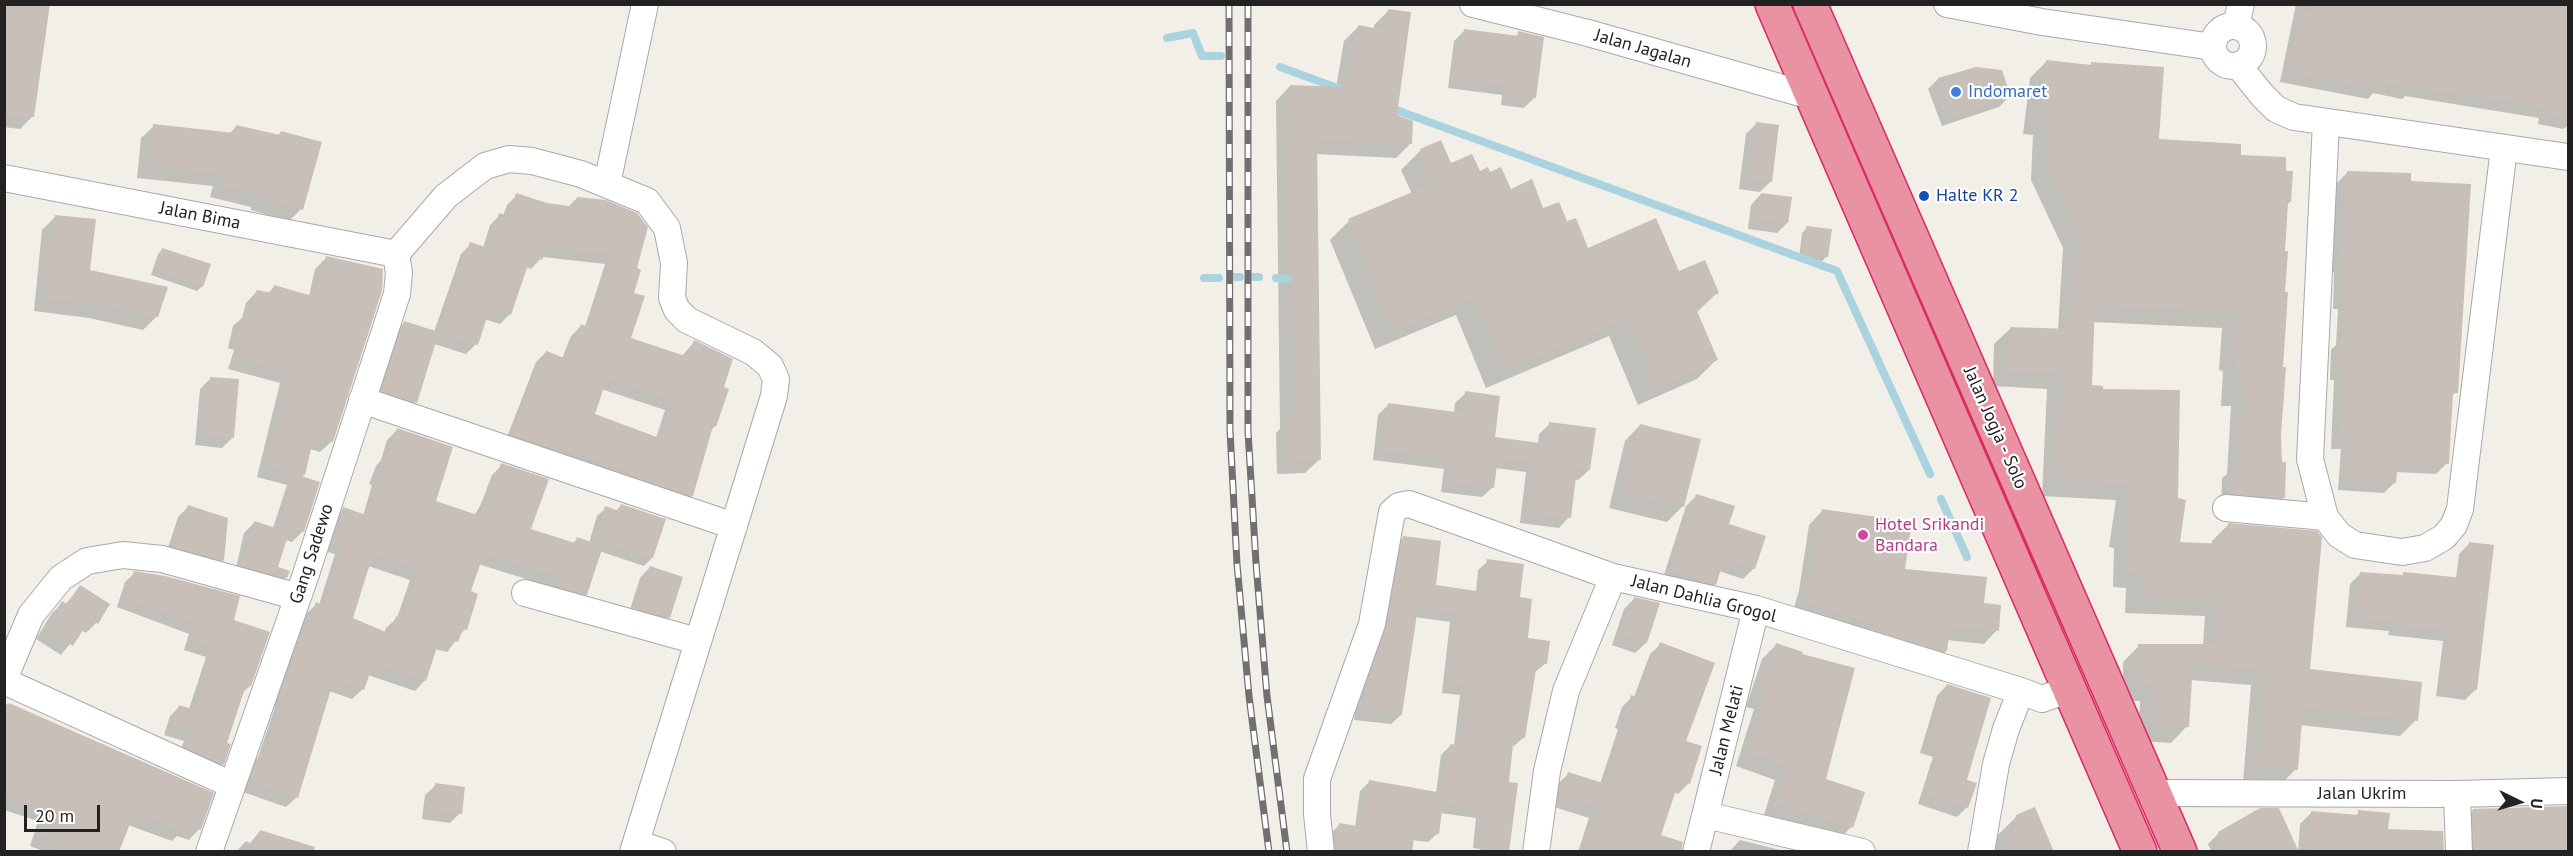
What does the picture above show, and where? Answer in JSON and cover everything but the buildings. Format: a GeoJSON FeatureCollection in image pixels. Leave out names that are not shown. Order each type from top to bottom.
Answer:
{"type":"FeatureCollection","features":[{"type":"Feature","properties":{"kind":"highway","name":"Jalan Jogja - Solo"},"geometry":{"type":"LineString","coordinates":[[1772,4],[2139,852]]}},
{"type":"Feature","properties":{"kind":"highway","name":"Jalan Jogja - Solo"},"geometry":{"type":"LineString","coordinates":[[1810,4],[2180,852]]}},
{"type":"Feature","properties":{"kind":"highway"},"geometry":{"type":"LineString","coordinates":[[1974,473],[2008,458]]}},
{"type":"Feature","properties":{"kind":"street"},"geometry":{"type":"LineString","coordinates":[[607,184],[645,4]]}},
{"type":"Feature","properties":{"kind":"street","name":"Jalan Jagalan"},"geometry":{"type":"LineString","coordinates":[[1473,4],[1812,96]]}},
{"type":"Feature","properties":{"kind":"street"},"geometry":{"type":"LineString","coordinates":[[1947,4],[2043,13],[2212,47]]}},
{"type":"Feature","properties":{"kind":"street"},"geometry":{"type":"LineString","coordinates":[[2238,15],[2253,44],[2249,57],[2238,65],[2224,64],[2218,60],[2212,47],[2217,33],[2229,26],[2238,15]]}},
{"type":"Feature","properties":{"kind":"street"},"geometry":{"type":"LineString","coordinates":[[2238,65],[2276,109],[2294,117],[2568,158]]}},
{"type":"Feature","properties":{"kind":"street"},"geometry":{"type":"LineString","coordinates":[[2326,122],[2310,459],[2325,517],[2339,535],[2355,545],[2402,552],[2425,548],[2444,537],[2454,525],[2460,509],[2504,148]]}},
{"type":"Feature","properties":{"kind":"street"},"geometry":{"type":"LineString","coordinates":[[396,254],[446,196],[484,166],[509,159],[532,161],[581,174],[647,201],[667,228],[674,263],[672,298],[677,310],[687,320],[753,352],[770,366],[776,379],[774,396],[696,641],[634,847],[663,852]]}},
{"type":"Feature","properties":{"kind":"street","name":"Jalan Bima"},"geometry":{"type":"LineString","coordinates":[[4,178],[396,254]]}},
{"type":"Feature","properties":{"kind":"street","name":"Gang Sadewo"},"geometry":{"type":"LineString","coordinates":[[209,852],[298,597],[397,294],[399,273],[396,254]]}},
{"type":"Feature","properties":{"kind":"street"},"geometry":{"type":"LineString","coordinates":[[362,400],[734,526]]}},
{"type":"Feature","properties":{"kind":"street","name":"Jalan Dahlia Grogol"},"geometry":{"type":"LineString","coordinates":[[1321,852],[1317,814],[1317,779],[1372,624],[1392,512],[1399,506],[1408,504],[1614,577],[1756,609],[2042,699],[2070,689]]}},
{"type":"Feature","properties":{"kind":"street"},"geometry":{"type":"LineString","coordinates":[[2226,508],[2325,517]]}},
{"type":"Feature","properties":{"kind":"street"},"geometry":{"type":"LineString","coordinates":[[232,785],[4,680],[13,633],[61,578],[87,561],[123,555],[162,559],[298,597]]}},
{"type":"Feature","properties":{"kind":"street"},"geometry":{"type":"LineString","coordinates":[[1536,852],[1547,771],[1566,691],[1614,577]]}},
{"type":"Feature","properties":{"kind":"street"},"geometry":{"type":"LineString","coordinates":[[525,593],[696,641]]}},
{"type":"Feature","properties":{"kind":"street","name":"Jalan Melati"},"geometry":{"type":"LineString","coordinates":[[1696,852],[1756,609]]}},
{"type":"Feature","properties":{"kind":"street"},"geometry":{"type":"LineString","coordinates":[[1981,852],[1996,764],[2020,691]]}},
{"type":"Feature","properties":{"kind":"street","name":"Jalan Ukrim"},"geometry":{"type":"LineString","coordinates":[[2155,793],[2457,794],[2568,791]]}},
{"type":"Feature","properties":{"kind":"street"},"geometry":{"type":"LineString","coordinates":[[2457,794],[2458,852]]}},
{"type":"Feature","properties":{"kind":"street"},"geometry":{"type":"LineString","coordinates":[[1706,815],[1862,852]]}},
{"type":"Feature","properties":{"kind":"waterway"},"geometry":{"type":"LineString","coordinates":[[1167,38],[1193,33],[1202,56],[1221,56]]}},
{"type":"Feature","properties":{"kind":"waterway"},"geometry":{"type":"LineString","coordinates":[[1280,67],[1340,89]]}},
{"type":"Feature","properties":{"kind":"waterway"},"geometry":{"type":"LineString","coordinates":[[1388,107],[1837,271],[1930,474]]}},
{"type":"Feature","properties":{"kind":"waterway"},"geometry":{"type":"LineString","coordinates":[[1235,277],[1240,277]]}},
{"type":"Feature","properties":{"kind":"waterway"},"geometry":{"type":"LineString","coordinates":[[1253,277],[1259,277]]}},
{"type":"Feature","properties":{"kind":"waterway"},"geometry":{"type":"LineString","coordinates":[[1204,278],[1219,278]]}},
{"type":"Feature","properties":{"kind":"waterway"},"geometry":{"type":"LineString","coordinates":[[1276,278],[1288,279]]}},
{"type":"Feature","properties":{"kind":"waterway"},"geometry":{"type":"LineString","coordinates":[[1941,499],[1967,557]]}},
{"type":"Feature","properties":{"kind":"railway"},"geometry":{"type":"LineString","coordinates":[[1229,4],[1230,430],[1237,564],[1249,696],[1269,852]]}},
{"type":"Feature","properties":{"kind":"railway"},"geometry":{"type":"LineString","coordinates":[[1248,4],[1248,431],[1267,696],[1287,852]]}},
{"type":"Feature","properties":{"kind":"place","name":"Indomaret"},"geometry":{"type":"Point","coordinates":[1956,92]}},
{"type":"Feature","properties":{"kind":"place","name":"Halte KR 2"},"geometry":{"type":"Point","coordinates":[1924,196]}},
{"type":"Feature","properties":{"kind":"place","name":"Hotel Srikandi Bandara"},"geometry":{"type":"Point","coordinates":[1863,535]}}]}
